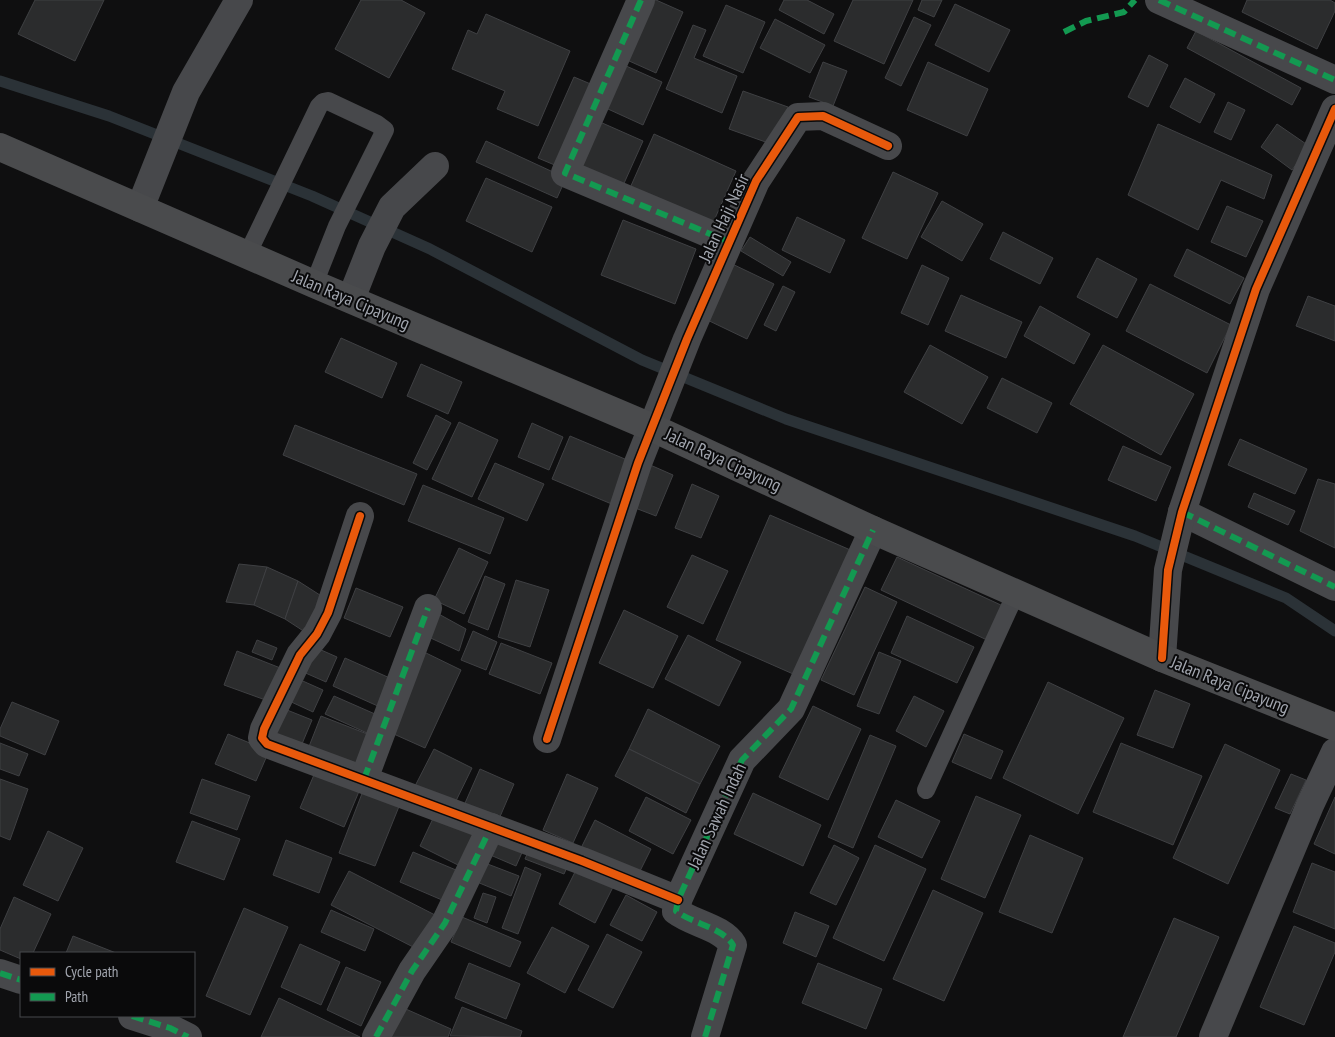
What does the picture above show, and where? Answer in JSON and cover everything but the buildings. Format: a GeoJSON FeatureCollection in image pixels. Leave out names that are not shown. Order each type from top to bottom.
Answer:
{"type":"FeatureCollection","features":[{"type":"Feature","properties":{"kind":"main road","name":"Jalan Raya Cipayung"},"geometry":{"type":"LineString","coordinates":[[0,147],[314,284],[653,428],[873,530],[1162,658],[1335,727]]}},
{"type":"Feature","properties":{"kind":"street"},"geometry":{"type":"LineString","coordinates":[[140,208],[186,92],[239,0]]}},
{"type":"Feature","properties":{"kind":"street"},"geometry":{"type":"LineString","coordinates":[[641,0],[565,173],[729,242]]}},
{"type":"Feature","properties":{"kind":"street"},"geometry":{"type":"LineString","coordinates":[[1159,0],[1335,80]]}},
{"type":"Feature","properties":{"kind":"street"},"geometry":{"type":"LineString","coordinates":[[1162,658],[1168,570],[1181,519],[1256,289],[1335,109]]}},
{"type":"Feature","properties":{"kind":"street","name":"Jalan Haji Nasir"},"geometry":{"type":"LineString","coordinates":[[546,738],[638,463],[687,339],[756,181],[798,117],[823,116],[888,146]]}},
{"type":"Feature","properties":{"kind":"street"},"geometry":{"type":"LineString","coordinates":[[351,299],[372,246],[392,207],[435,166]]}},
{"type":"Feature","properties":{"kind":"street"},"geometry":{"type":"LineString","coordinates":[[360,516],[328,613],[317,634],[300,655],[264,729],[262,738],[267,744],[491,827],[678,900],[676,911],[685,918],[728,936],[733,945],[705,1037]]}},
{"type":"Feature","properties":{"kind":"street"},"geometry":{"type":"LineString","coordinates":[[1181,519],[1335,587]]}},
{"type":"Feature","properties":{"kind":"street","name":"Jalan Sawah Indah"},"geometry":{"type":"LineString","coordinates":[[678,900],[742,760],[791,709],[873,530]]}},
{"type":"Feature","properties":{"kind":"street"},"geometry":{"type":"LineString","coordinates":[[364,779],[428,608]]}},
{"type":"Feature","properties":{"kind":"street"},"geometry":{"type":"LineString","coordinates":[[1213,1037],[1310,804],[1335,752]]}},
{"type":"Feature","properties":{"kind":"street"},"geometry":{"type":"LineString","coordinates":[[376,1037],[396,997],[445,923],[491,827]]}},
{"type":"Feature","properties":{"kind":"street"},"geometry":{"type":"LineString","coordinates":[[0,973],[20,980]]}},
{"type":"Feature","properties":{"kind":"street"},"geometry":{"type":"LineString","coordinates":[[135,1017],[170,1028],[188,1037]]}},
{"type":"Feature","properties":{"kind":"lane"},"geometry":{"type":"LineString","coordinates":[[247,255],[319,106],[328,100],[377,124],[385,130],[384,137],[363,173],[337,226],[314,284]]}},
{"type":"Feature","properties":{"kind":"lane"},"geometry":{"type":"LineString","coordinates":[[926,790],[1016,593]]}},
{"type":"Feature","properties":{"kind":"waterway"},"geometry":{"type":"LineString","coordinates":[[0,81],[109,116],[312,196],[430,249],[642,360],[786,419],[1135,536],[1286,598],[1335,631]]}},
{"type":"Feature","properties":{"kind":"marked path"},"geometry":{"type":"LineString","coordinates":[[641,0],[565,173],[729,242]]}},
{"type":"Feature","properties":{"kind":"marked path"},"geometry":{"type":"LineString","coordinates":[[1064,32],[1086,21],[1124,12],[1135,0]]}},
{"type":"Feature","properties":{"kind":"marked path"},"geometry":{"type":"LineString","coordinates":[[1159,0],[1335,80]]}},
{"type":"Feature","properties":{"kind":"marked path"},"geometry":{"type":"LineString","coordinates":[[1182,512],[1335,587]]}},
{"type":"Feature","properties":{"kind":"marked path"},"geometry":{"type":"LineString","coordinates":[[705,1037],[733,945],[722,934],[676,911],[678,900],[742,760],[791,709],[873,530]]}},
{"type":"Feature","properties":{"kind":"marked path"},"geometry":{"type":"LineString","coordinates":[[364,779],[428,608]]}},
{"type":"Feature","properties":{"kind":"marked path"},"geometry":{"type":"LineString","coordinates":[[376,1037],[412,971],[445,923],[491,827]]}},
{"type":"Feature","properties":{"kind":"marked path"},"geometry":{"type":"LineString","coordinates":[[0,973],[20,980]]}},
{"type":"Feature","properties":{"kind":"marked path"},"geometry":{"type":"LineString","coordinates":[[135,1017],[170,1028],[188,1037]]}},
{"type":"Feature","properties":{"kind":"cycle path"},"geometry":{"type":"LineString","coordinates":[[1162,658],[1168,570],[1182,512],[1256,289],[1335,109]]}},
{"type":"Feature","properties":{"kind":"cycle path"},"geometry":{"type":"LineString","coordinates":[[547,739],[638,463],[687,339],[756,181],[798,117],[823,116],[888,146]]}},
{"type":"Feature","properties":{"kind":"cycle path"},"geometry":{"type":"LineString","coordinates":[[360,516],[328,613],[317,634],[300,655],[264,729],[262,738],[267,744],[582,861],[678,900]]}}]}
